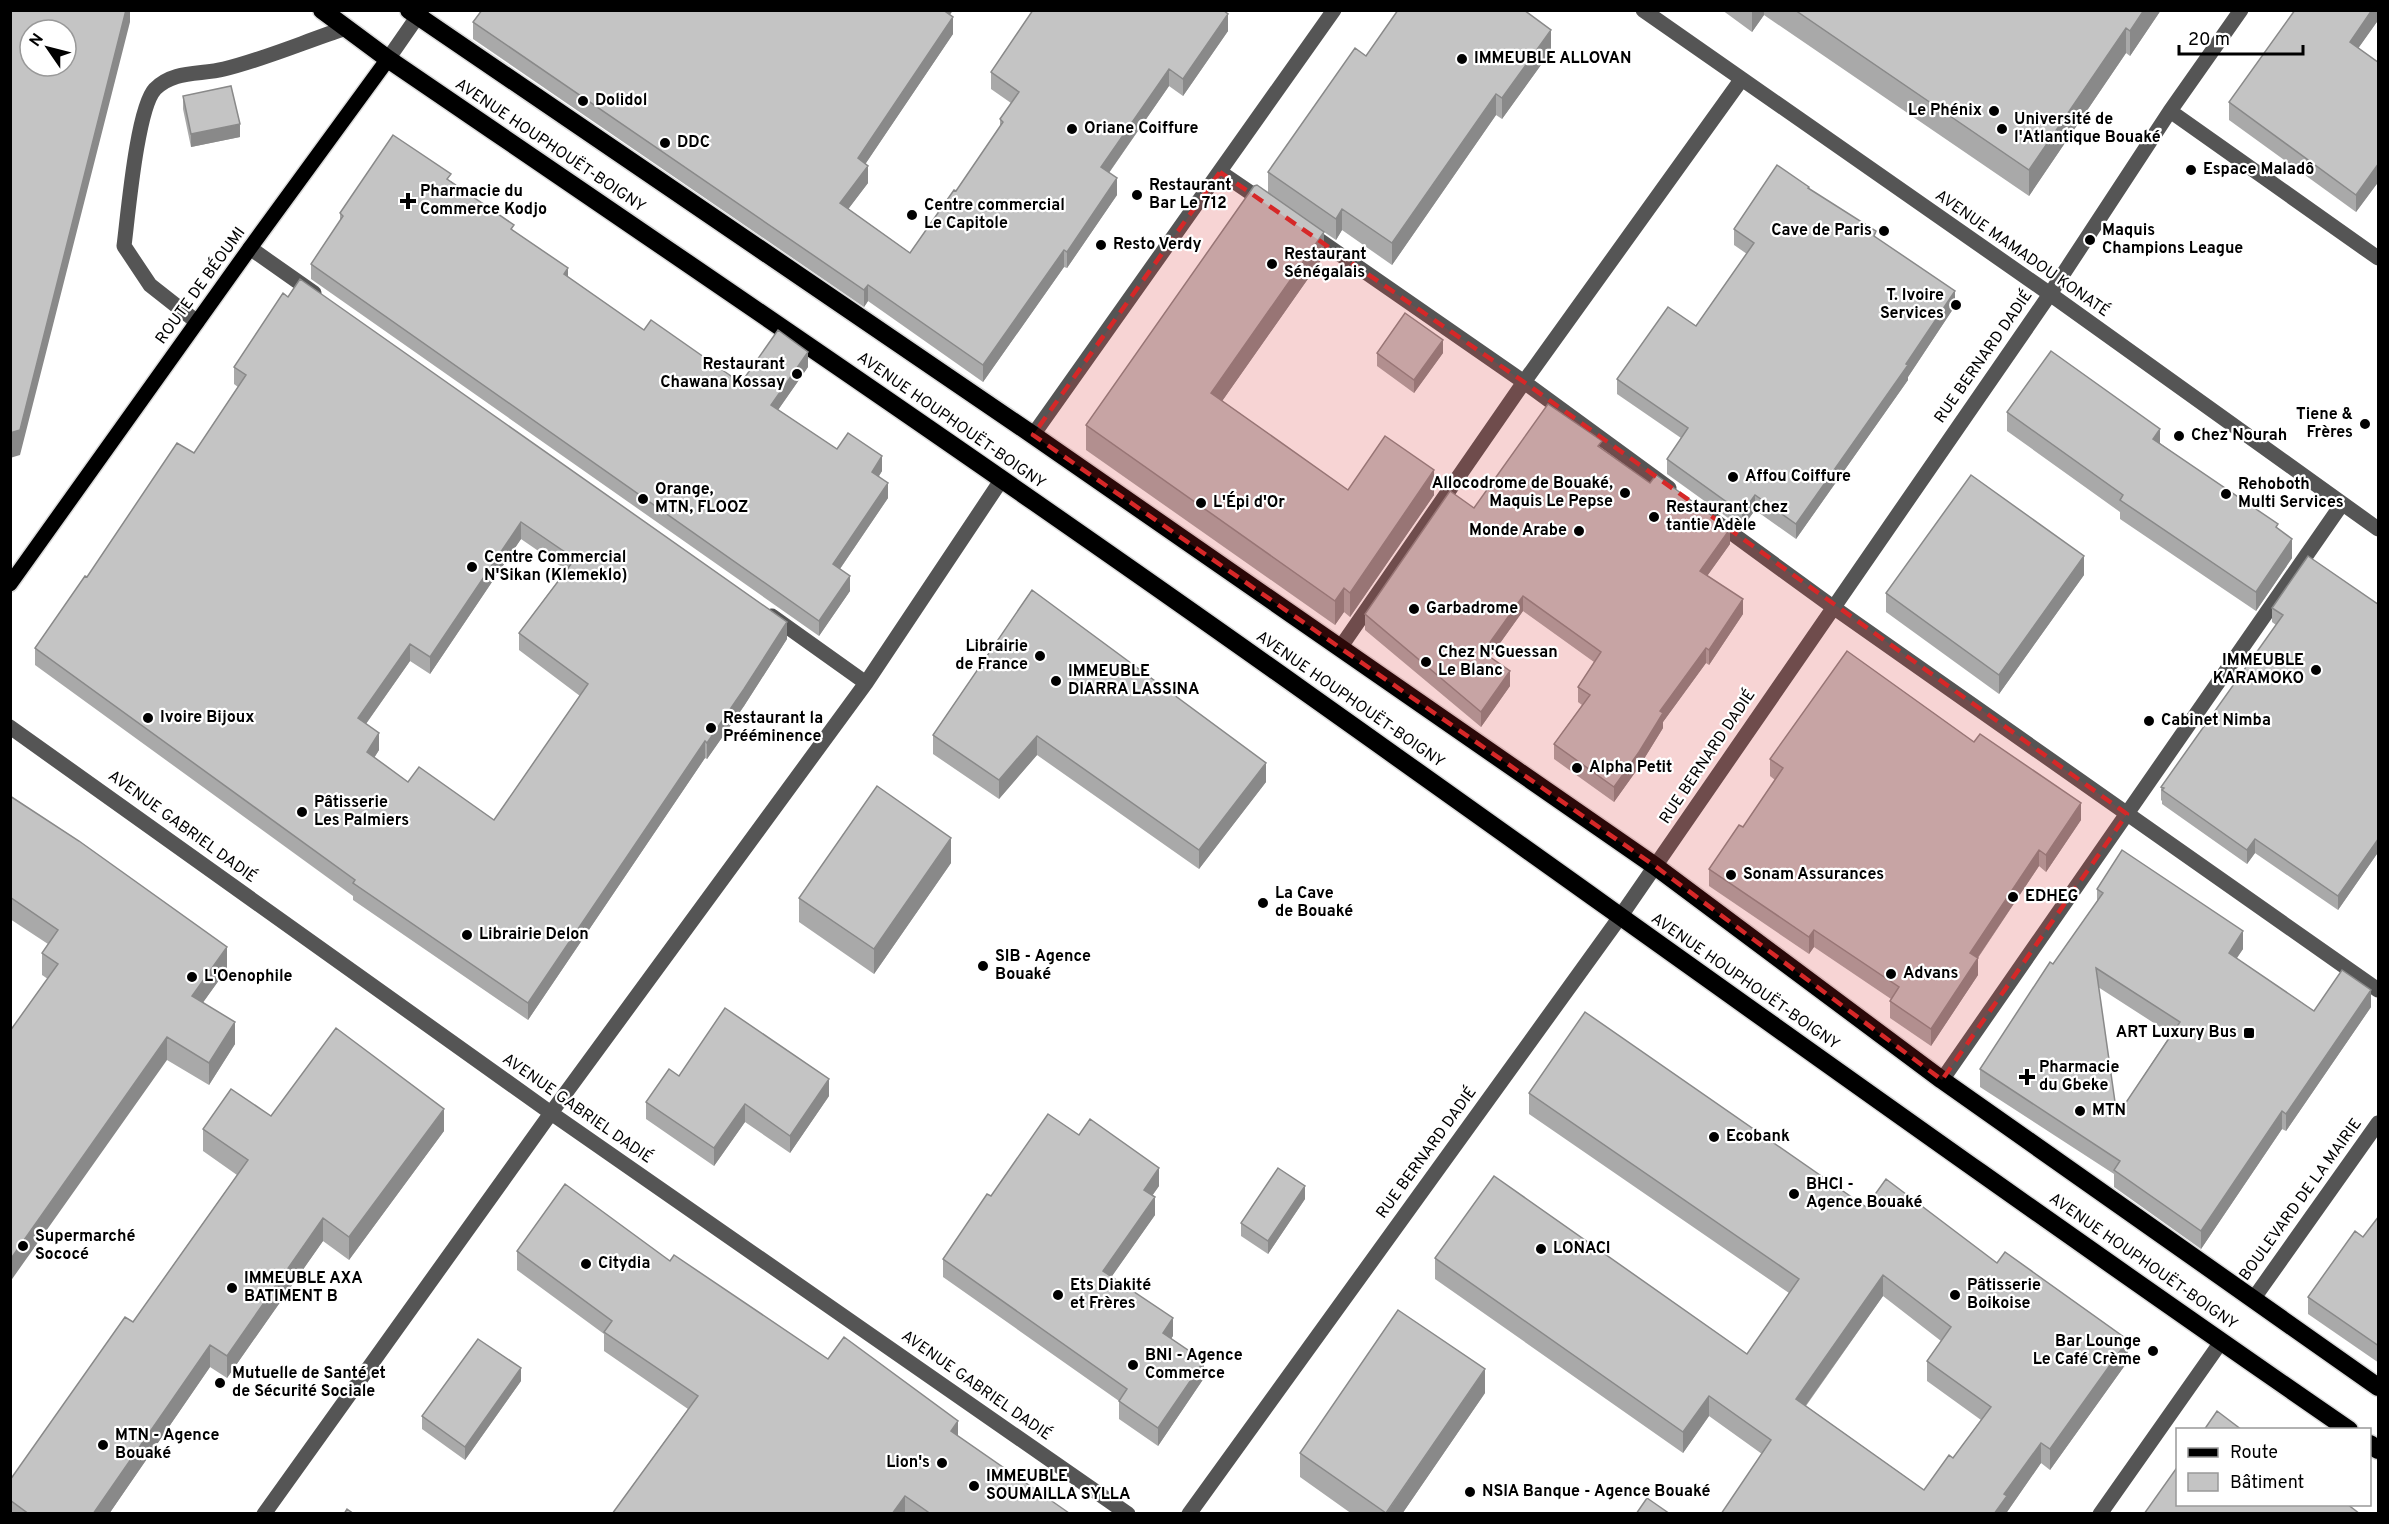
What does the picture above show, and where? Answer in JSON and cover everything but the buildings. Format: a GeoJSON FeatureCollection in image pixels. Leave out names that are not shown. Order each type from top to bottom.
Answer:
{"type":"FeatureCollection","features":[{"type":"Feature","properties":{"kind":"highway","name":"AVENUE HOUPHOUËT-BOIGNY"},"geometry":{"type":"LineString","coordinates":[[322,10],[388,59],[1002,479],[2221,1342],[2346,1428]]}},
{"type":"Feature","properties":{"kind":"highway","name":"AVENUE HOUPHOUËT-BOIGNY"},"geometry":{"type":"LineString","coordinates":[[416,13],[1033,435],[1655,866],[1942,1080],[2379,1387]]}},
{"type":"Feature","properties":{"kind":"main road","name":"ROUTE DE BÉOUMI"},"geometry":{"type":"LineString","coordinates":[[10,584],[388,59]]}},
{"type":"Feature","properties":{"kind":"street"},"geometry":{"type":"LineString","coordinates":[[1033,435],[1334,10]]}},
{"type":"Feature","properties":{"kind":"street","name":"AVENUE MAMADOU KONATÉ"},"geometry":{"type":"LineString","coordinates":[[1643,10],[2050,294],[2379,529]]}},
{"type":"Feature","properties":{"kind":"street","name":"RUE BERNARD DADIÉ"},"geometry":{"type":"LineString","coordinates":[[1189,1514],[1620,917],[2050,294],[2170,111],[2241,10]]}},
{"type":"Feature","properties":{"kind":"street","name":"ROUTE DE BÉOUMI"},"geometry":{"type":"LineString","coordinates":[[388,59],[416,13]]}},
{"type":"Feature","properties":{"kind":"street"},"geometry":{"type":"LineString","coordinates":[[197,322],[150,285],[124,246],[141,122],[154,90],[182,74],[223,69],[346,28]]}},
{"type":"Feature","properties":{"kind":"street"},"geometry":{"type":"LineString","coordinates":[[1340,648],[1524,382],[1741,80]]}},
{"type":"Feature","properties":{"kind":"street"},"geometry":{"type":"LineString","coordinates":[[2170,111],[2379,258]]}},
{"type":"Feature","properties":{"kind":"street"},"geometry":{"type":"LineString","coordinates":[[1220,172],[1279,213]]}},
{"type":"Feature","properties":{"kind":"street"},"geometry":{"type":"LineString","coordinates":[[1299,226],[1524,382],[1678,494]]}},
{"type":"Feature","properties":{"kind":"street"},"geometry":{"type":"LineString","coordinates":[[250,248],[328,303]]}},
{"type":"Feature","properties":{"kind":"street"},"geometry":{"type":"LineString","coordinates":[[264,1514],[551,1113],[866,683],[1002,479]]}},
{"type":"Feature","properties":{"kind":"street"},"geometry":{"type":"LineString","coordinates":[[1942,1080],[2342,504]]}},
{"type":"Feature","properties":{"kind":"street"},"geometry":{"type":"LineString","coordinates":[[1707,516],[2379,990]]}},
{"type":"Feature","properties":{"kind":"street"},"geometry":{"type":"LineString","coordinates":[[759,607],[866,683]]}},
{"type":"Feature","properties":{"kind":"street","name":"AVENUE GABRIEL DADIÉ"},"geometry":{"type":"LineString","coordinates":[[10,726],[551,1113],[1128,1514]]}},
{"type":"Feature","properties":{"kind":"street","name":"BOULEVARD DE LA MAIRIE"},"geometry":{"type":"LineString","coordinates":[[2254,1298],[2379,1123]]}},
{"type":"Feature","properties":{"kind":"street"},"geometry":{"type":"LineString","coordinates":[[2100,1514],[2221,1342]]}},
{"type":"Feature","properties":{"kind":"highlighted area"},"geometry":{"type":"Polygon","coordinates":[[[1220,172],[1524,382],[2127,814],[1942,1080],[1655,866],[1033,435],[1220,172]]]}},
{"type":"Feature","properties":{"kind":"place","name":"IMMEUBLE ALLOVAN"},"geometry":{"type":"Point","coordinates":[1462,59]}},
{"type":"Feature","properties":{"kind":"place","name":"Dolidol"},"geometry":{"type":"Point","coordinates":[583,101]}},
{"type":"Feature","properties":{"kind":"place","name":"Le Phénix"},"geometry":{"type":"Point","coordinates":[1994,111]}},
{"type":"Feature","properties":{"kind":"place","name":"Oriane Coiffure"},"geometry":{"type":"Point","coordinates":[1072,129]}},
{"type":"Feature","properties":{"kind":"place","name":"Université de l'Atlantique Bouaké"},"geometry":{"type":"Point","coordinates":[2002,129]}},
{"type":"Feature","properties":{"kind":"place","name":"DDC"},"geometry":{"type":"Point","coordinates":[665,143]}},
{"type":"Feature","properties":{"kind":"place","name":"Espace Maladô"},"geometry":{"type":"Point","coordinates":[2191,170]}},
{"type":"Feature","properties":{"kind":"place","name":"Restaurant Bar Le 712"},"geometry":{"type":"Point","coordinates":[1137,195]}},
{"type":"Feature","properties":{"kind":"place","name":"Pharmacie du Commerce Kodjo"},"geometry":{"type":"Point","coordinates":[408,201]}},
{"type":"Feature","properties":{"kind":"place","name":"Centre commercial Le Capitole"},"geometry":{"type":"Point","coordinates":[912,215]}},
{"type":"Feature","properties":{"kind":"place","name":"Cave de Paris"},"geometry":{"type":"Point","coordinates":[1884,231]}},
{"type":"Feature","properties":{"kind":"place","name":"Maquis Champions League"},"geometry":{"type":"Point","coordinates":[2090,240]}},
{"type":"Feature","properties":{"kind":"place","name":"Resto Verdy"},"geometry":{"type":"Point","coordinates":[1101,245]}},
{"type":"Feature","properties":{"kind":"place","name":"Restaurant Sénégalais"},"geometry":{"type":"Point","coordinates":[1272,264]}},
{"type":"Feature","properties":{"kind":"place","name":"T. Ivoire Services"},"geometry":{"type":"Point","coordinates":[1956,305]}},
{"type":"Feature","properties":{"kind":"place","name":"Restaurant Chawana Kossay"},"geometry":{"type":"Point","coordinates":[797,374]}},
{"type":"Feature","properties":{"kind":"place","name":"Tiene & Frères"},"geometry":{"type":"Point","coordinates":[2365,424]}},
{"type":"Feature","properties":{"kind":"place","name":"Chez Nourah"},"geometry":{"type":"Point","coordinates":[2179,436]}},
{"type":"Feature","properties":{"kind":"place","name":"Affou Coiffure"},"geometry":{"type":"Point","coordinates":[1733,477]}},
{"type":"Feature","properties":{"kind":"place","name":"Allocodrome de Bouaké, Maquis Le Pepse"},"geometry":{"type":"Point","coordinates":[1625,493]}},
{"type":"Feature","properties":{"kind":"place","name":"Rehoboth Multi Services"},"geometry":{"type":"Point","coordinates":[2226,494]}},
{"type":"Feature","properties":{"kind":"place","name":"Orange, MTN, FLOOZ"},"geometry":{"type":"Point","coordinates":[643,499]}},
{"type":"Feature","properties":{"kind":"place","name":"L'Épi d'Or"},"geometry":{"type":"Point","coordinates":[1201,503]}},
{"type":"Feature","properties":{"kind":"place","name":"Restaurant chez tantie Adèle"},"geometry":{"type":"Point","coordinates":[1654,517]}},
{"type":"Feature","properties":{"kind":"place","name":"Monde Arabe"},"geometry":{"type":"Point","coordinates":[1579,531]}},
{"type":"Feature","properties":{"kind":"place","name":"Centre Commercial N'Sikan (Klemeklo)"},"geometry":{"type":"Point","coordinates":[472,567]}},
{"type":"Feature","properties":{"kind":"place","name":"Garbadrome"},"geometry":{"type":"Point","coordinates":[1414,609]}},
{"type":"Feature","properties":{"kind":"place","name":"Librairie de France"},"geometry":{"type":"Point","coordinates":[1040,656]}},
{"type":"Feature","properties":{"kind":"place","name":"Chez N'Guessan Le Blanc"},"geometry":{"type":"Point","coordinates":[1426,662]}},
{"type":"Feature","properties":{"kind":"place","name":"IMMEUBLE KARAMOKO"},"geometry":{"type":"Point","coordinates":[2316,670]}},
{"type":"Feature","properties":{"kind":"place","name":"IMMEUBLE DIARRA LASSINA"},"geometry":{"type":"Point","coordinates":[1056,681]}},
{"type":"Feature","properties":{"kind":"place","name":"Ivoire Bijoux"},"geometry":{"type":"Point","coordinates":[148,718]}},
{"type":"Feature","properties":{"kind":"place","name":"Cabinet Nimba"},"geometry":{"type":"Point","coordinates":[2149,721]}},
{"type":"Feature","properties":{"kind":"place","name":"Restaurant la Prééminence"},"geometry":{"type":"Point","coordinates":[711,728]}},
{"type":"Feature","properties":{"kind":"place","name":"Alpha Petit"},"geometry":{"type":"Point","coordinates":[1577,768]}},
{"type":"Feature","properties":{"kind":"place","name":"Pâtisserie Les Palmiers"},"geometry":{"type":"Point","coordinates":[302,812]}},
{"type":"Feature","properties":{"kind":"place","name":"Sonam Assurances"},"geometry":{"type":"Point","coordinates":[1731,875]}},
{"type":"Feature","properties":{"kind":"place","name":"EDHEG"},"geometry":{"type":"Point","coordinates":[2013,897]}},
{"type":"Feature","properties":{"kind":"place","name":"La Cave de Bouaké"},"geometry":{"type":"Point","coordinates":[1263,903]}},
{"type":"Feature","properties":{"kind":"place","name":"Librairie Delon"},"geometry":{"type":"Point","coordinates":[467,935]}},
{"type":"Feature","properties":{"kind":"place","name":"SIB - Agence Bouaké"},"geometry":{"type":"Point","coordinates":[983,966]}},
{"type":"Feature","properties":{"kind":"place","name":"Advans"},"geometry":{"type":"Point","coordinates":[1891,974]}},
{"type":"Feature","properties":{"kind":"place","name":"L'Oenophile"},"geometry":{"type":"Point","coordinates":[192,977]}},
{"type":"Feature","properties":{"kind":"place","name":"ART Luxury Bus"},"geometry":{"type":"Point","coordinates":[2249,1033]}},
{"type":"Feature","properties":{"kind":"place","name":"Pharmacie du Gbeke"},"geometry":{"type":"Point","coordinates":[2027,1077]}},
{"type":"Feature","properties":{"kind":"place","name":"MTN"},"geometry":{"type":"Point","coordinates":[2080,1111]}},
{"type":"Feature","properties":{"kind":"place","name":"Ecobank"},"geometry":{"type":"Point","coordinates":[1714,1137]}},
{"type":"Feature","properties":{"kind":"place","name":"BHCI - Agence Bouaké"},"geometry":{"type":"Point","coordinates":[1794,1194]}},
{"type":"Feature","properties":{"kind":"place","name":"Supermarché Sococé"},"geometry":{"type":"Point","coordinates":[23,1246]}},
{"type":"Feature","properties":{"kind":"place","name":"LONACI"},"geometry":{"type":"Point","coordinates":[1541,1249]}},
{"type":"Feature","properties":{"kind":"place","name":"Citydia"},"geometry":{"type":"Point","coordinates":[586,1264]}},
{"type":"Feature","properties":{"kind":"place","name":"IMMEUBLE AXA BATIMENT B"},"geometry":{"type":"Point","coordinates":[232,1288]}},
{"type":"Feature","properties":{"kind":"place","name":"Ets Diakité et Frères"},"geometry":{"type":"Point","coordinates":[1058,1295]}},
{"type":"Feature","properties":{"kind":"place","name":"Pâtisserie Boikoise"},"geometry":{"type":"Point","coordinates":[1955,1295]}},
{"type":"Feature","properties":{"kind":"place","name":"Bar Lounge Le Café Crème"},"geometry":{"type":"Point","coordinates":[2153,1351]}},
{"type":"Feature","properties":{"kind":"place","name":"BNI - Agence Commerce"},"geometry":{"type":"Point","coordinates":[1133,1365]}},
{"type":"Feature","properties":{"kind":"place","name":"Mutuelle de Santé et de Sécurité Sociale"},"geometry":{"type":"Point","coordinates":[220,1383]}},
{"type":"Feature","properties":{"kind":"place","name":"MTN - Agence Bouaké"},"geometry":{"type":"Point","coordinates":[103,1445]}},
{"type":"Feature","properties":{"kind":"place","name":"Lion's"},"geometry":{"type":"Point","coordinates":[942,1463]}},
{"type":"Feature","properties":{"kind":"place","name":"IMMEUBLE SOUMAILLA SYLLA"},"geometry":{"type":"Point","coordinates":[974,1486]}},
{"type":"Feature","properties":{"kind":"place","name":"NSIA Banque - Agence Bouaké"},"geometry":{"type":"Point","coordinates":[1470,1492]}}]}
